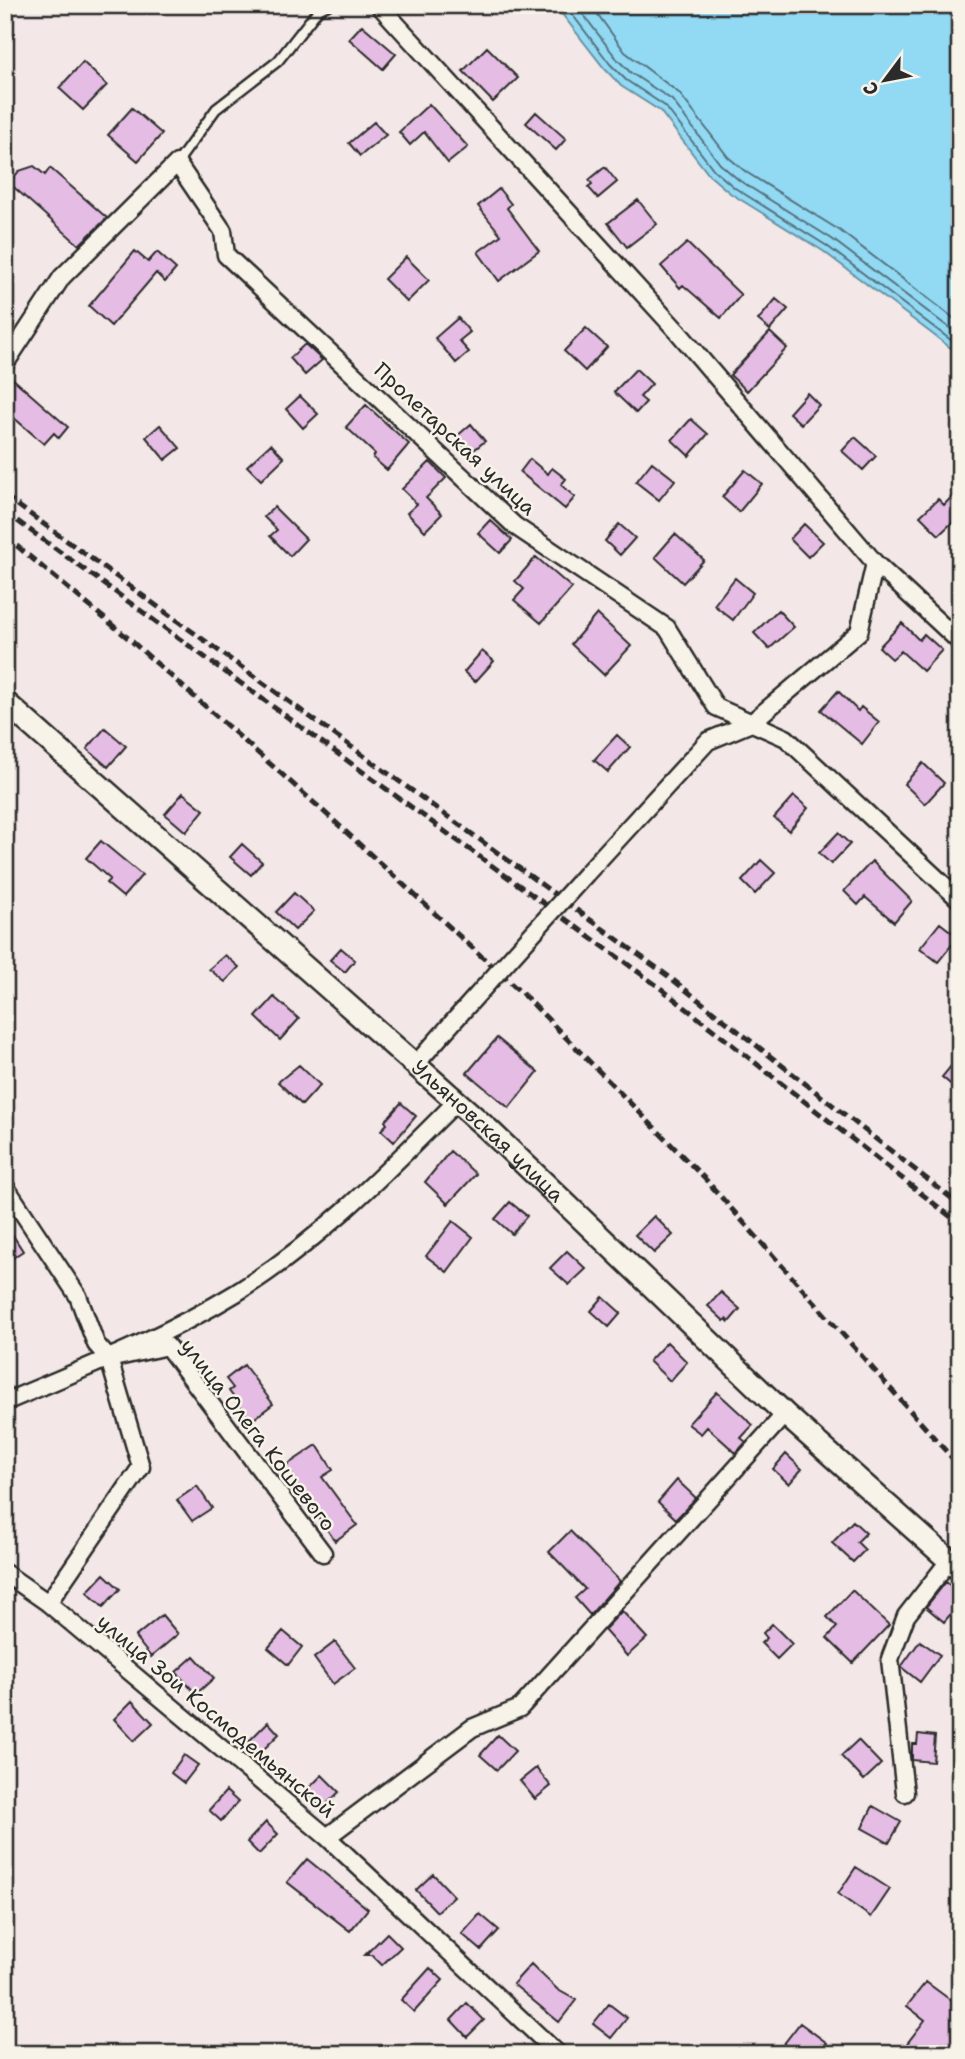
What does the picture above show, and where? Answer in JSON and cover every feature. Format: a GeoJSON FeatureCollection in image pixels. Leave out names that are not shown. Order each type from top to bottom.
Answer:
{"type":"FeatureCollection","features":[{"type":"Feature","properties":{"kind":"main road","name":"Ульяновская улица"},"geometry":{"type":"LineString","coordinates":[[5,702],[457,1101],[785,1414],[954,1565]]}},
{"type":"Feature","properties":{"kind":"street"},"geometry":{"type":"LineString","coordinates":[[379,5],[678,332],[875,564],[960,642]]}},
{"type":"Feature","properties":{"kind":"street"},"geometry":{"type":"LineString","coordinates":[[5,365],[62,277],[177,163]]}},
{"type":"Feature","properties":{"kind":"street","name":"Пролетарская улица"},"geometry":{"type":"LineString","coordinates":[[177,163],[223,231],[226,255],[515,526],[667,628],[716,707],[786,738],[960,900]]}},
{"type":"Feature","properties":{"kind":"street"},"geometry":{"type":"LineString","coordinates":[[415,1065],[708,741],[751,723],[859,632],[875,564]]}},
{"type":"Feature","properties":{"kind":"street"},"geometry":{"type":"LineString","coordinates":[[5,1402],[109,1359],[236,1293],[349,1209],[457,1101]]}},
{"type":"Feature","properties":{"kind":"street"},"geometry":{"type":"LineString","coordinates":[[5,1186],[78,1296],[96,1344],[109,1359],[141,1467],[48,1603]]}},
{"type":"Feature","properties":{"kind":"street","name":"улица Олега Кошевого"},"geometry":{"type":"LineString","coordinates":[[109,1359],[167,1346],[323,1553]]}},
{"type":"Feature","properties":{"kind":"street"},"geometry":{"type":"LineString","coordinates":[[327,1837],[472,1728],[520,1708],[785,1414]]}},
{"type":"Feature","properties":{"kind":"street"},"geometry":{"type":"LineString","coordinates":[[905,1793],[890,1659],[906,1616],[954,1565]]}},
{"type":"Feature","properties":{"kind":"street","name":"улица Зои Космодемьянской"},"geometry":{"type":"LineString","coordinates":[[5,1573],[48,1603],[327,1837],[558,2054]]}},
{"type":"Feature","properties":{"kind":"lane"},"geometry":{"type":"LineString","coordinates":[[177,163],[216,109],[278,61],[318,10],[328,5]]}},
{"type":"Feature","properties":{"kind":"water"},"geometry":{"type":"Polygon","coordinates":[[[555,5],[960,5],[960,355],[823,251],[730,193],[709,175],[660,111],[621,86],[555,5]]]}},
{"type":"Feature","properties":{"kind":"building"},"geometry":{"type":"Polygon","coordinates":[[[362,25],[396,54],[383,69],[349,39],[362,25]]]}},
{"type":"Feature","properties":{"kind":"building"},"geometry":{"type":"Polygon","coordinates":[[[487,47],[518,78],[493,102],[463,71],[487,47]]]}},
{"type":"Feature","properties":{"kind":"building"},"geometry":{"type":"Polygon","coordinates":[[[83,62],[107,85],[83,110],[59,88],[83,62]]]}},
{"type":"Feature","properties":{"kind":"building"},"geometry":{"type":"Polygon","coordinates":[[[429,104],[468,147],[448,163],[424,132],[410,145],[399,132],[429,104]]]}},
{"type":"Feature","properties":{"kind":"building"},"geometry":{"type":"Polygon","coordinates":[[[132,108],[162,134],[138,161],[108,135],[132,108]]]}},
{"type":"Feature","properties":{"kind":"building"},"geometry":{"type":"Polygon","coordinates":[[[536,112],[566,139],[556,150],[526,123],[536,112]]]}},
{"type":"Feature","properties":{"kind":"building"},"geometry":{"type":"Polygon","coordinates":[[[374,122],[386,135],[360,156],[349,143],[374,122]]]}},
{"type":"Feature","properties":{"kind":"building"},"geometry":{"type":"Polygon","coordinates":[[[34,166],[45,175],[50,168],[107,218],[79,245],[9,183],[19,171],[34,166]]]}},
{"type":"Feature","properties":{"kind":"building"},"geometry":{"type":"Polygon","coordinates":[[[605,167],[617,182],[598,198],[588,187],[592,184],[589,180],[605,167]]]}},
{"type":"Feature","properties":{"kind":"building"},"geometry":{"type":"Polygon","coordinates":[[[499,189],[511,204],[507,208],[539,251],[499,281],[478,252],[501,235],[478,206],[499,189]]]}},
{"type":"Feature","properties":{"kind":"building"},"geometry":{"type":"Polygon","coordinates":[[[638,200],[657,224],[627,247],[608,223],[638,200]]]}},
{"type":"Feature","properties":{"kind":"building"},"geometry":{"type":"Polygon","coordinates":[[[687,243],[741,295],[721,318],[683,285],[680,288],[661,266],[687,243]]]}},
{"type":"Feature","properties":{"kind":"building"},"geometry":{"type":"Polygon","coordinates":[[[135,251],[148,262],[157,252],[176,269],[165,282],[156,273],[111,326],[89,306],[135,251]]]}},
{"type":"Feature","properties":{"kind":"building"},"geometry":{"type":"Polygon","coordinates":[[[406,257],[429,280],[407,302],[384,279],[406,257]]]}},
{"type":"Feature","properties":{"kind":"building"},"geometry":{"type":"Polygon","coordinates":[[[776,299],[788,309],[770,330],[758,320],[776,299]]]}},
{"type":"Feature","properties":{"kind":"building"},"geometry":{"type":"Polygon","coordinates":[[[458,318],[470,332],[459,341],[469,352],[456,363],[435,338],[458,318]]]}},
{"type":"Feature","properties":{"kind":"building"},"geometry":{"type":"Polygon","coordinates":[[[586,328],[607,347],[585,371],[564,351],[586,328]]]}},
{"type":"Feature","properties":{"kind":"building"},"geometry":{"type":"Polygon","coordinates":[[[770,332],[787,348],[747,391],[730,375],[770,332]]]}},
{"type":"Feature","properties":{"kind":"building"},"geometry":{"type":"Polygon","coordinates":[[[305,344],[322,360],[305,375],[290,358],[305,344]]]}},
{"type":"Feature","properties":{"kind":"building"},"geometry":{"type":"Polygon","coordinates":[[[636,369],[652,384],[640,397],[646,402],[636,413],[614,392],[636,369]]]}},
{"type":"Feature","properties":{"kind":"building"},"geometry":{"type":"Polygon","coordinates":[[[12,378],[68,427],[59,438],[54,433],[44,444],[5,410],[5,385],[12,378]]]}},
{"type":"Feature","properties":{"kind":"building"},"geometry":{"type":"Polygon","coordinates":[[[807,393],[819,405],[801,424],[789,413],[807,393]]]}},
{"type":"Feature","properties":{"kind":"building"},"geometry":{"type":"Polygon","coordinates":[[[300,396],[318,414],[303,428],[286,409],[300,396]]]}},
{"type":"Feature","properties":{"kind":"building"},"geometry":{"type":"Polygon","coordinates":[[[366,405],[409,444],[387,470],[373,458],[375,454],[346,427],[366,405]]]}},
{"type":"Feature","properties":{"kind":"building"},"geometry":{"type":"Polygon","coordinates":[[[691,419],[708,434],[689,456],[672,440],[691,419]]]}},
{"type":"Feature","properties":{"kind":"building"},"geometry":{"type":"Polygon","coordinates":[[[471,424],[485,441],[470,453],[456,437],[471,424]]]}},
{"type":"Feature","properties":{"kind":"building"},"geometry":{"type":"Polygon","coordinates":[[[160,425],[180,448],[165,460],[146,437],[160,425]]]}},
{"type":"Feature","properties":{"kind":"building"},"geometry":{"type":"Polygon","coordinates":[[[855,437],[876,456],[863,470],[842,451],[855,437]]]}},
{"type":"Feature","properties":{"kind":"building"},"geometry":{"type":"Polygon","coordinates":[[[271,444],[284,458],[261,480],[247,466],[271,444]]]}},
{"type":"Feature","properties":{"kind":"building"},"geometry":{"type":"Polygon","coordinates":[[[530,459],[548,474],[552,468],[566,479],[561,485],[575,497],[565,509],[520,472],[530,459]]]}},
{"type":"Feature","properties":{"kind":"building"},"geometry":{"type":"Polygon","coordinates":[[[430,462],[446,478],[426,498],[442,514],[425,531],[407,513],[417,504],[402,489],[430,462]]]}},
{"type":"Feature","properties":{"kind":"building"},"geometry":{"type":"Polygon","coordinates":[[[652,462],[675,480],[659,500],[636,482],[652,462]]]}},
{"type":"Feature","properties":{"kind":"building"},"geometry":{"type":"Polygon","coordinates":[[[745,470],[762,484],[739,512],[722,497],[745,470]]]}},
{"type":"Feature","properties":{"kind":"building"},"geometry":{"type":"Polygon","coordinates":[[[960,488],[960,508],[954,515],[957,518],[939,535],[920,516],[938,499],[944,505],[960,488]]]}},
{"type":"Feature","properties":{"kind":"building"},"geometry":{"type":"Polygon","coordinates":[[[274,507],[306,539],[290,556],[270,536],[277,530],[264,517],[274,507]]]}},
{"type":"Feature","properties":{"kind":"building"},"geometry":{"type":"Polygon","coordinates":[[[490,520],[512,540],[500,553],[478,533],[490,520]]]}},
{"type":"Feature","properties":{"kind":"building"},"geometry":{"type":"Polygon","coordinates":[[[619,524],[635,538],[620,555],[605,541],[619,524]]]}},
{"type":"Feature","properties":{"kind":"building"},"geometry":{"type":"Polygon","coordinates":[[[804,524],[823,542],[808,557],[790,539],[804,524]]]}},
{"type":"Feature","properties":{"kind":"building"},"geometry":{"type":"Polygon","coordinates":[[[675,534],[704,560],[683,583],[655,557],[675,534]]]}},
{"type":"Feature","properties":{"kind":"building"},"geometry":{"type":"Polygon","coordinates":[[[536,557],[572,588],[541,623],[514,600],[524,589],[515,581],[536,557]]]}},
{"type":"Feature","properties":{"kind":"building"},"geometry":{"type":"Polygon","coordinates":[[[735,578],[753,593],[733,620],[714,605],[735,578]]]}},
{"type":"Feature","properties":{"kind":"building"},"geometry":{"type":"Polygon","coordinates":[[[778,610],[794,627],[769,649],[754,633],[778,610]]]}},
{"type":"Feature","properties":{"kind":"building"},"geometry":{"type":"Polygon","coordinates":[[[597,614],[631,646],[604,675],[571,644],[597,614]]]}},
{"type":"Feature","properties":{"kind":"building"},"geometry":{"type":"Polygon","coordinates":[[[902,623],[919,640],[924,634],[942,650],[923,671],[901,651],[892,659],[879,647],[902,623]]]}},
{"type":"Feature","properties":{"kind":"building"},"geometry":{"type":"Polygon","coordinates":[[[482,651],[494,661],[475,682],[464,672],[482,651]]]}},
{"type":"Feature","properties":{"kind":"building"},"geometry":{"type":"Polygon","coordinates":[[[838,691],[858,711],[861,707],[879,722],[862,744],[821,710],[838,691]]]}},
{"type":"Feature","properties":{"kind":"building"},"geometry":{"type":"Polygon","coordinates":[[[105,728],[126,746],[108,767],[87,749],[105,728]]]}},
{"type":"Feature","properties":{"kind":"building"},"geometry":{"type":"Polygon","coordinates":[[[617,735],[630,747],[608,772],[594,760],[617,735]]]}},
{"type":"Feature","properties":{"kind":"building"},"geometry":{"type":"Polygon","coordinates":[[[923,763],[944,783],[925,804],[904,784],[923,763]]]}},
{"type":"Feature","properties":{"kind":"building"},"geometry":{"type":"Polygon","coordinates":[[[183,793],[204,810],[186,832],[165,814],[183,793]]]}},
{"type":"Feature","properties":{"kind":"building"},"geometry":{"type":"Polygon","coordinates":[[[794,796],[808,808],[789,831],[774,818],[794,796]]]}},
{"type":"Feature","properties":{"kind":"building"},"geometry":{"type":"Polygon","coordinates":[[[838,833],[850,844],[831,864],[819,853],[838,833]]]}},
{"type":"Feature","properties":{"kind":"building"},"geometry":{"type":"Polygon","coordinates":[[[101,841],[142,875],[123,897],[106,883],[110,879],[86,858],[101,841]]]}},
{"type":"Feature","properties":{"kind":"building"},"geometry":{"type":"Polygon","coordinates":[[[242,844],[262,862],[251,875],[230,857],[242,844]]]}},
{"type":"Feature","properties":{"kind":"building"},"geometry":{"type":"Polygon","coordinates":[[[761,860],[775,873],[755,894],[742,881],[761,860]]]}},
{"type":"Feature","properties":{"kind":"building"},"geometry":{"type":"Polygon","coordinates":[[[872,861],[912,901],[894,922],[865,897],[858,905],[844,891],[872,861]]]}},
{"type":"Feature","properties":{"kind":"building"},"geometry":{"type":"Polygon","coordinates":[[[294,893],[314,911],[295,930],[276,912],[294,893]]]}},
{"type":"Feature","properties":{"kind":"building"},"geometry":{"type":"Polygon","coordinates":[[[940,923],[958,937],[938,962],[920,948],[940,923]]]}},
{"type":"Feature","properties":{"kind":"building"},"geometry":{"type":"Polygon","coordinates":[[[341,948],[355,960],[345,972],[330,960],[341,948]]]}},
{"type":"Feature","properties":{"kind":"building"},"geometry":{"type":"Polygon","coordinates":[[[225,955],[239,967],[225,982],[209,969],[225,955]]]}},
{"type":"Feature","properties":{"kind":"building"},"geometry":{"type":"Polygon","coordinates":[[[274,997],[299,1019],[280,1040],[256,1017],[274,997]]]}},
{"type":"Feature","properties":{"kind":"building"},"geometry":{"type":"Polygon","coordinates":[[[497,1038],[538,1072],[509,1108],[467,1073],[497,1038]]]}},
{"type":"Feature","properties":{"kind":"building"},"geometry":{"type":"Polygon","coordinates":[[[960,1055],[960,1092],[942,1077],[960,1055]]]}},
{"type":"Feature","properties":{"kind":"building"},"geometry":{"type":"Polygon","coordinates":[[[299,1065],[320,1085],[302,1105],[278,1082],[299,1065]]]}},
{"type":"Feature","properties":{"kind":"building"},"geometry":{"type":"Polygon","coordinates":[[[401,1103],[416,1116],[394,1142],[381,1130],[387,1124],[385,1121],[401,1103]]]}},
{"type":"Feature","properties":{"kind":"building"},"geometry":{"type":"Polygon","coordinates":[[[450,1151],[476,1174],[448,1204],[425,1182],[450,1151]]]}},
{"type":"Feature","properties":{"kind":"building"},"geometry":{"type":"Polygon","coordinates":[[[510,1202],[527,1216],[512,1234],[495,1219],[510,1202]]]}},
{"type":"Feature","properties":{"kind":"building"},"geometry":{"type":"Polygon","coordinates":[[[654,1216],[673,1235],[654,1253],[635,1235],[654,1216]]]}},
{"type":"Feature","properties":{"kind":"building"},"geometry":{"type":"Polygon","coordinates":[[[453,1221],[473,1237],[447,1272],[426,1256],[453,1221]]]}},
{"type":"Feature","properties":{"kind":"building"},"geometry":{"type":"Polygon","coordinates":[[[5,1223],[23,1251],[5,1263],[5,1223]]]}},
{"type":"Feature","properties":{"kind":"building"},"geometry":{"type":"Polygon","coordinates":[[[567,1251],[586,1269],[569,1285],[550,1268],[567,1251]]]}},
{"type":"Feature","properties":{"kind":"building"},"geometry":{"type":"Polygon","coordinates":[[[721,1292],[740,1309],[729,1322],[726,1319],[724,1321],[708,1306],[721,1292]]]}},
{"type":"Feature","properties":{"kind":"building"},"geometry":{"type":"Polygon","coordinates":[[[603,1297],[621,1313],[609,1327],[591,1311],[603,1297]]]}},
{"type":"Feature","properties":{"kind":"building"},"geometry":{"type":"Polygon","coordinates":[[[667,1342],[687,1362],[670,1381],[649,1361],[667,1342]]]}},
{"type":"Feature","properties":{"kind":"building"},"geometry":{"type":"Polygon","coordinates":[[[244,1365],[273,1404],[251,1421],[229,1391],[233,1388],[226,1379],[244,1365]]]}},
{"type":"Feature","properties":{"kind":"building"},"geometry":{"type":"Polygon","coordinates":[[[717,1392],[753,1425],[741,1438],[746,1442],[736,1453],[707,1427],[701,1434],[688,1424],[717,1392]]]}},
{"type":"Feature","properties":{"kind":"building"},"geometry":{"type":"Polygon","coordinates":[[[317,1445],[333,1470],[322,1477],[357,1525],[335,1541],[284,1467],[317,1445]]]}},
{"type":"Feature","properties":{"kind":"building"},"geometry":{"type":"Polygon","coordinates":[[[786,1454],[802,1469],[789,1484],[773,1469],[786,1454]]]}},
{"type":"Feature","properties":{"kind":"building"},"geometry":{"type":"Polygon","coordinates":[[[677,1480],[696,1498],[676,1519],[658,1502],[677,1480]]]}},
{"type":"Feature","properties":{"kind":"building"},"geometry":{"type":"Polygon","coordinates":[[[197,1486],[212,1508],[192,1521],[177,1500],[197,1486]]]}},
{"type":"Feature","properties":{"kind":"building"},"geometry":{"type":"Polygon","coordinates":[[[853,1521],[866,1533],[857,1542],[865,1550],[853,1562],[832,1543],[853,1521]]]}},
{"type":"Feature","properties":{"kind":"building"},"geometry":{"type":"Polygon","coordinates":[[[570,1531],[620,1581],[590,1615],[575,1598],[585,1589],[549,1552],[570,1531]]]}},
{"type":"Feature","properties":{"kind":"building"},"geometry":{"type":"Polygon","coordinates":[[[104,1574],[120,1589],[103,1607],[87,1592],[104,1574]]]}},
{"type":"Feature","properties":{"kind":"building"},"geometry":{"type":"Polygon","coordinates":[[[946,1582],[960,1593],[960,1603],[944,1622],[926,1607],[946,1582]]]}},
{"type":"Feature","properties":{"kind":"building"},"geometry":{"type":"Polygon","coordinates":[[[852,1590],[889,1625],[853,1663],[827,1638],[837,1627],[827,1617],[852,1590]]]}},
{"type":"Feature","properties":{"kind":"building"},"geometry":{"type":"Polygon","coordinates":[[[622,1611],[647,1638],[627,1656],[604,1630],[622,1611]]]}},
{"type":"Feature","properties":{"kind":"building"},"geometry":{"type":"Polygon","coordinates":[[[162,1615],[178,1634],[151,1657],[135,1637],[162,1615]]]}},
{"type":"Feature","properties":{"kind":"building"},"geometry":{"type":"Polygon","coordinates":[[[772,1624],[792,1644],[777,1659],[761,1643],[767,1638],[763,1633],[772,1624]]]}},
{"type":"Feature","properties":{"kind":"building"},"geometry":{"type":"Polygon","coordinates":[[[283,1631],[302,1647],[288,1665],[268,1648],[283,1631]]]}},
{"type":"Feature","properties":{"kind":"building"},"geometry":{"type":"Polygon","coordinates":[[[920,1641],[940,1655],[920,1682],[901,1667],[920,1641]]]}},
{"type":"Feature","properties":{"kind":"building"},"geometry":{"type":"Polygon","coordinates":[[[335,1642],[355,1668],[333,1684],[314,1658],[335,1642]]]}},
{"type":"Feature","properties":{"kind":"building"},"geometry":{"type":"Polygon","coordinates":[[[194,1656],[214,1678],[196,1694],[176,1672],[194,1656]]]}},
{"type":"Feature","properties":{"kind":"building"},"geometry":{"type":"Polygon","coordinates":[[[132,1701],[153,1723],[134,1741],[114,1719],[132,1701]]]}},
{"type":"Feature","properties":{"kind":"building"},"geometry":{"type":"Polygon","coordinates":[[[268,1722],[279,1734],[258,1755],[247,1743],[268,1722]]]}},
{"type":"Feature","properties":{"kind":"building"},"geometry":{"type":"Polygon","coordinates":[[[918,1734],[935,1736],[933,1762],[912,1760],[912,1744],[917,1744],[918,1734]]]}},
{"type":"Feature","properties":{"kind":"building"},"geometry":{"type":"Polygon","coordinates":[[[498,1735],[515,1751],[497,1770],[480,1755],[498,1735]]]}},
{"type":"Feature","properties":{"kind":"building"},"geometry":{"type":"Polygon","coordinates":[[[858,1740],[881,1764],[864,1780],[841,1756],[858,1740]]]}},
{"type":"Feature","properties":{"kind":"building"},"geometry":{"type":"Polygon","coordinates":[[[184,1755],[198,1765],[184,1783],[171,1773],[184,1755]]]}},
{"type":"Feature","properties":{"kind":"building"},"geometry":{"type":"Polygon","coordinates":[[[536,1768],[551,1786],[535,1799],[520,1781],[536,1768]]]}},
{"type":"Feature","properties":{"kind":"building"},"geometry":{"type":"Polygon","coordinates":[[[322,1775],[339,1792],[322,1809],[305,1792],[322,1775]]]}},
{"type":"Feature","properties":{"kind":"building"},"geometry":{"type":"Polygon","coordinates":[[[226,1791],[238,1802],[221,1821],[209,1810],[226,1791]]]}},
{"type":"Feature","properties":{"kind":"building"},"geometry":{"type":"Polygon","coordinates":[[[873,1806],[901,1822],[889,1843],[862,1828],[873,1806]]]}},
{"type":"Feature","properties":{"kind":"building"},"geometry":{"type":"Polygon","coordinates":[[[266,1822],[278,1834],[259,1854],[247,1842],[266,1822]]]}},
{"type":"Feature","properties":{"kind":"building"},"geometry":{"type":"Polygon","coordinates":[[[307,1859],[368,1909],[350,1931],[287,1882],[307,1859]]]}},
{"type":"Feature","properties":{"kind":"building"},"geometry":{"type":"Polygon","coordinates":[[[856,1867],[890,1889],[871,1917],[838,1894],[856,1867]]]}},
{"type":"Feature","properties":{"kind":"building"},"geometry":{"type":"Polygon","coordinates":[[[433,1874],[454,1896],[437,1912],[416,1890],[433,1874]]]}},
{"type":"Feature","properties":{"kind":"building"},"geometry":{"type":"Polygon","coordinates":[[[480,1914],[499,1930],[481,1950],[462,1934],[480,1914]]]}},
{"type":"Feature","properties":{"kind":"building"},"geometry":{"type":"Polygon","coordinates":[[[387,1933],[401,1947],[382,1965],[372,1955],[365,1955],[387,1933]]]}},
{"type":"Feature","properties":{"kind":"building"},"geometry":{"type":"Polygon","coordinates":[[[531,1964],[558,1990],[576,2000],[559,2022],[513,1984],[531,1964]]]}},
{"type":"Feature","properties":{"kind":"building"},"geometry":{"type":"Polygon","coordinates":[[[430,1968],[443,1980],[414,2012],[401,2000],[430,1968]]]}},
{"type":"Feature","properties":{"kind":"building"},"geometry":{"type":"Polygon","coordinates":[[[926,1982],[960,2007],[960,2054],[899,2054],[925,2020],[907,2006],[926,1982]]]}},
{"type":"Feature","properties":{"kind":"building"},"geometry":{"type":"Polygon","coordinates":[[[467,2003],[484,2020],[467,2037],[451,2020],[467,2003]]]}},
{"type":"Feature","properties":{"kind":"building"},"geometry":{"type":"Polygon","coordinates":[[[609,2004],[627,2018],[611,2038],[593,2024],[609,2004]]]}},
{"type":"Feature","properties":{"kind":"building"},"geometry":{"type":"Polygon","coordinates":[[[800,2023],[827,2043],[819,2054],[776,2054],[800,2023]]]}},
{"type":"Feature","properties":{"kind":"railway"},"geometry":{"type":"LineString","coordinates":[[5,496],[668,976],[960,1205]]}},
{"type":"Feature","properties":{"kind":"railway"},"geometry":{"type":"LineString","coordinates":[[5,512],[659,987],[960,1224]]}},
{"type":"Feature","properties":{"kind":"railway"},"geometry":{"type":"LineString","coordinates":[[5,536],[128,638],[320,808],[528,999],[707,1181],[960,1467]]}}]}
